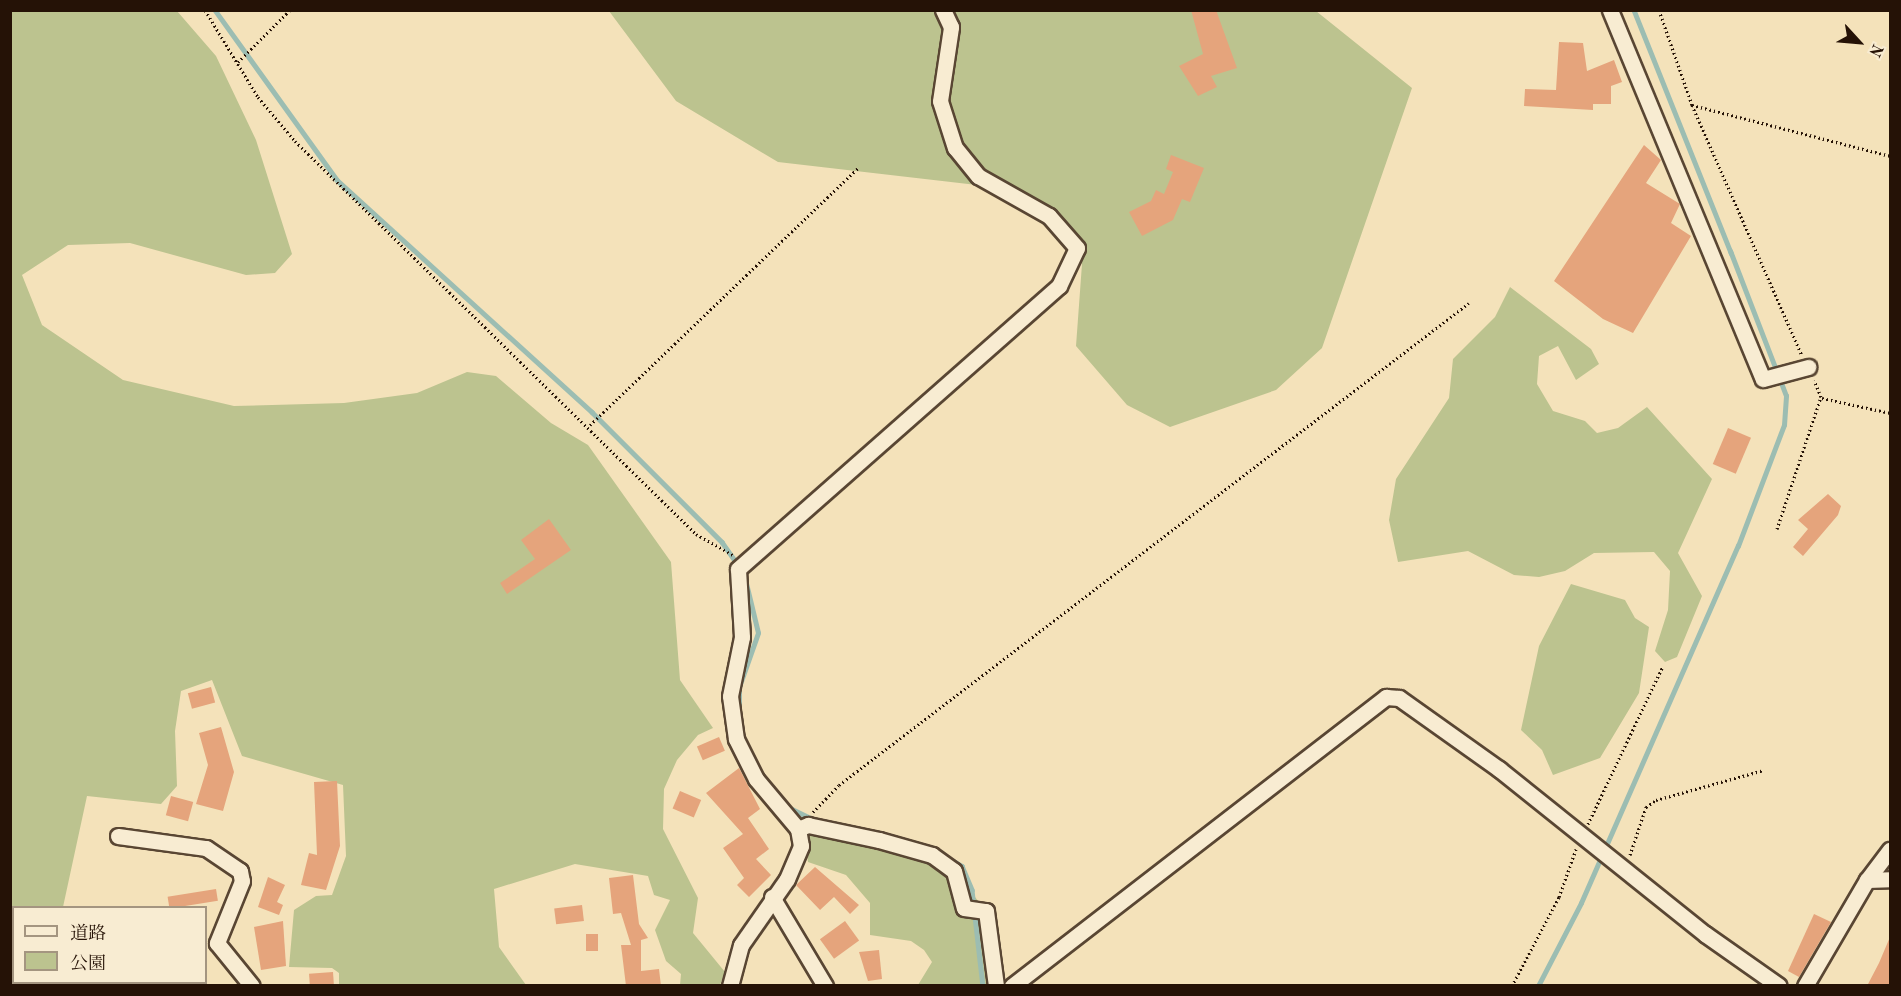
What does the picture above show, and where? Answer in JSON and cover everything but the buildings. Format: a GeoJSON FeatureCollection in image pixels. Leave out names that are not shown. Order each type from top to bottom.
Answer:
{"type":"FeatureCollection","features":[{"type":"Feature","properties":{"kind":"street"},"geometry":{"type":"LineString","coordinates":[[730,986],[741,945],[796,862],[798,829],[756,779],[736,739],[730,696],[742,620],[735,580],[743,561],[1059,286],[1073,262],[1074,239],[1049,216],[978,176],[955,148],[940,101],[951,27],[943,10]]}},
{"type":"Feature","properties":{"kind":"street"},"geometry":{"type":"LineString","coordinates":[[1610,10],[1763,379],[1808,367]]}},
{"type":"Feature","properties":{"kind":"street"},"geometry":{"type":"LineString","coordinates":[[1012,986],[1386,697],[1399,698],[1586,837],[1779,986]]}},
{"type":"Feature","properties":{"kind":"street"},"geometry":{"type":"LineString","coordinates":[[798,829],[808,825],[890,843],[932,855],[954,871],[964,908],[986,911],[996,986]]}},
{"type":"Feature","properties":{"kind":"street"},"geometry":{"type":"LineString","coordinates":[[118,836],[206,848],[240,871],[242,881],[217,943],[252,986]]}},
{"type":"Feature","properties":{"kind":"street"},"geometry":{"type":"LineString","coordinates":[[1806,986],[1867,880],[1890,850]]}},
{"type":"Feature","properties":{"kind":"street"},"geometry":{"type":"LineString","coordinates":[[1867,880],[1890,879]]}},
{"type":"Feature","properties":{"kind":"street"},"geometry":{"type":"LineString","coordinates":[[772,897],[825,986]]}},
{"type":"Feature","properties":{"kind":"path"},"geometry":{"type":"LineString","coordinates":[[206,10],[258,97],[295,141],[590,425],[696,534],[743,561]]}},
{"type":"Feature","properties":{"kind":"path"},"geometry":{"type":"LineString","coordinates":[[238,62],[290,10]]}},
{"type":"Feature","properties":{"kind":"path"},"geometry":{"type":"LineString","coordinates":[[1659,10],[1692,105],[1821,398],[1777,529]]}},
{"type":"Feature","properties":{"kind":"path"},"geometry":{"type":"LineString","coordinates":[[1692,105],[1890,156]]}},
{"type":"Feature","properties":{"kind":"path"},"geometry":{"type":"LineString","coordinates":[[590,425],[859,166]]}},
{"type":"Feature","properties":{"kind":"path"},"geometry":{"type":"LineString","coordinates":[[814,807],[1469,303]]}},
{"type":"Feature","properties":{"kind":"path"},"geometry":{"type":"LineString","coordinates":[[1821,398],[1890,413]]}},
{"type":"Feature","properties":{"kind":"path"},"geometry":{"type":"LineString","coordinates":[[1623,866],[1646,807],[1764,770]]}},
{"type":"Feature","properties":{"kind":"green space"},"geometry":{"type":"Polygon","coordinates":[[[10,11],[177,11],[216,56],[256,140],[292,254],[275,273],[246,275],[130,243],[68,245],[22,275],[42,325],[123,380],[234,406],[344,403],[417,393],[467,372],[496,376],[551,423],[588,445],[671,562],[680,680],[713,728],[698,735],[677,760],[664,789],[663,829],[698,898],[693,933],[725,972],[720,985],[680,985],[681,974],[666,961],[655,930],[670,900],[654,895],[648,876],[575,864],[494,889],[499,947],[526,985],[339,985],[339,973],[332,968],[289,967],[294,910],[316,896],[332,895],[346,856],[343,785],[242,756],[212,680],[181,691],[175,731],[177,786],[161,804],[87,796],[63,906],[12,906],[12,984],[16,984],[11,985],[10,11]]]}},
{"type":"Feature","properties":{"kind":"green space"},"geometry":{"type":"Polygon","coordinates":[[[609,11],[1316,11],[1412,88],[1322,348],[1276,390],[1170,427],[1127,405],[1076,346],[1082,264],[1058,230],[994,187],[778,162],[676,101],[609,11]]]}},
{"type":"Feature","properties":{"kind":"green space"},"geometry":{"type":"Polygon","coordinates":[[[1510,287],[1591,349],[1599,364],[1576,380],[1558,346],[1539,356],[1537,384],[1553,411],[1585,421],[1597,433],[1618,428],[1647,407],[1712,479],[1678,553],[1702,596],[1677,657],[1665,662],[1655,651],[1668,610],[1670,571],[1654,552],[1594,553],[1565,571],[1539,577],[1514,575],[1468,551],[1398,562],[1389,520],[1396,479],[1449,398],[1453,359],[1495,317],[1510,287]]]}},
{"type":"Feature","properties":{"kind":"green space"},"geometry":{"type":"Polygon","coordinates":[[[1571,584],[1625,600],[1635,618],[1649,627],[1639,693],[1600,758],[1553,775],[1542,750],[1521,730],[1539,646],[1571,584]]]}},
{"type":"Feature","properties":{"kind":"green space"},"geometry":{"type":"Polygon","coordinates":[[[804,832],[947,861],[982,906],[991,985],[918,985],[932,962],[924,950],[911,941],[870,935],[870,903],[846,875],[808,862],[804,832]]]}},
{"type":"Feature","properties":{"kind":"waterway"},"geometry":{"type":"LineString","coordinates":[[215,10],[337,180],[592,412],[722,542],[738,565]]}},
{"type":"Feature","properties":{"kind":"waterway"},"geometry":{"type":"LineString","coordinates":[[1634,10],[1731,253]]}},
{"type":"Feature","properties":{"kind":"waterway"},"geometry":{"type":"LineString","coordinates":[[1538,986],[1581,903],[1738,546],[1784,425],[1786,396],[1730,251]]}},
{"type":"Feature","properties":{"kind":"waterway"},"geometry":{"type":"LineString","coordinates":[[739,714],[739,687],[758,633],[744,575]]}},
{"type":"Feature","properties":{"kind":"waterway"},"geometry":{"type":"LineString","coordinates":[[758,769],[771,786]]}},
{"type":"Feature","properties":{"kind":"waterway"},"geometry":{"type":"LineString","coordinates":[[790,808],[815,820]]}},
{"type":"Feature","properties":{"kind":"waterway"},"geometry":{"type":"LineString","coordinates":[[936,851],[962,866],[972,890],[983,986]]}}]}
